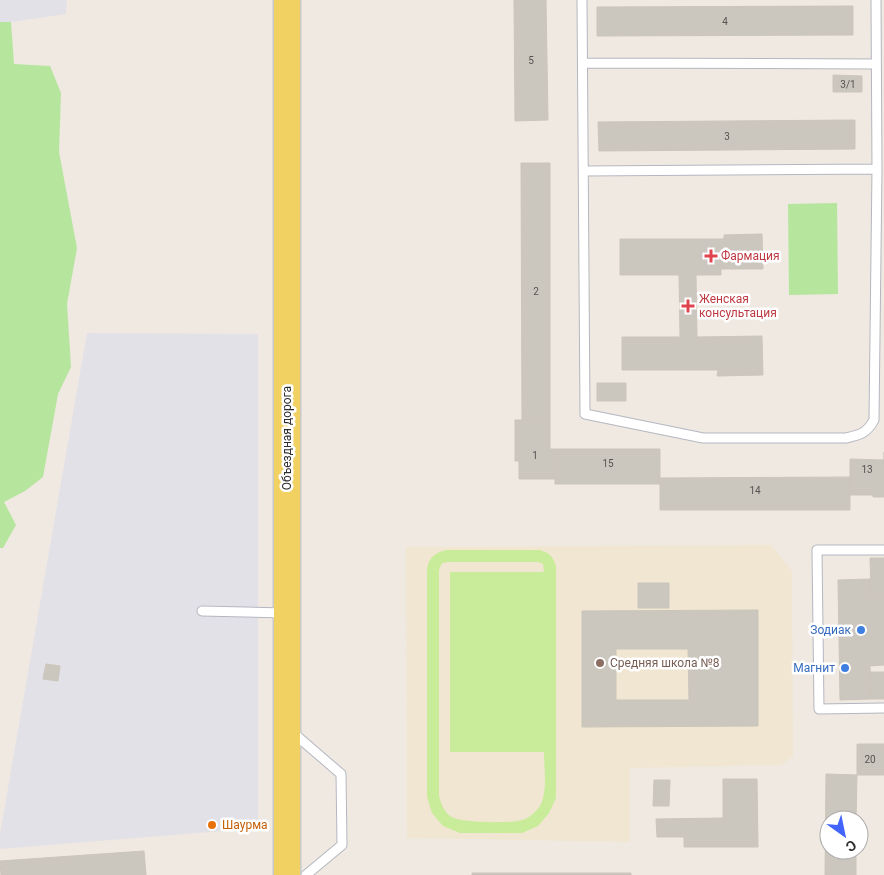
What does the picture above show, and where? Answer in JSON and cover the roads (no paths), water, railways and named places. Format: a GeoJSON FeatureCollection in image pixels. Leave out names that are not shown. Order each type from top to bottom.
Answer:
{"type":"FeatureCollection","features":[{"type":"Feature","properties":{"kind":"main road","name":"Объездная дорога"},"geometry":{"type":"LineString","coordinates":[[286,0],[287,875]]}},
{"type":"Feature","properties":{"kind":"lane"},"geometry":{"type":"LineString","coordinates":[[582,0],[585,414],[703,438],[846,438],[860,435],[869,430],[874,420],[879,360],[876,0]]}},
{"type":"Feature","properties":{"kind":"lane"},"geometry":{"type":"LineString","coordinates":[[582,62],[876,64]]}},
{"type":"Feature","properties":{"kind":"lane"},"geometry":{"type":"LineString","coordinates":[[584,172],[877,169]]}},
{"type":"Feature","properties":{"kind":"lane"},"geometry":{"type":"LineString","coordinates":[[884,550],[817,550],[819,709],[884,708]]}},
{"type":"Feature","properties":{"kind":"lane"},"geometry":{"type":"LineString","coordinates":[[202,611],[286,613]]}},
{"type":"Feature","properties":{"kind":"lane"},"geometry":{"type":"LineString","coordinates":[[287,727],[342,774],[342,845],[306,875]]}},
{"type":"Feature","properties":{"kind":"place","name":"Фармация"},"geometry":{"type":"Point","coordinates":[711,256]}},
{"type":"Feature","properties":{"kind":"place","name":"Женская консультация"},"geometry":{"type":"Point","coordinates":[688,306]}},
{"type":"Feature","properties":{"kind":"place","name":"Зодиак"},"geometry":{"type":"Point","coordinates":[861,630]}},
{"type":"Feature","properties":{"kind":"place","name":"Средняя школа №8"},"geometry":{"type":"Point","coordinates":[600,663]}},
{"type":"Feature","properties":{"kind":"place","name":"Магнит"},"geometry":{"type":"Point","coordinates":[845,668]}},
{"type":"Feature","properties":{"kind":"place","name":"Шаурма"},"geometry":{"type":"Point","coordinates":[212,825]}}]}
